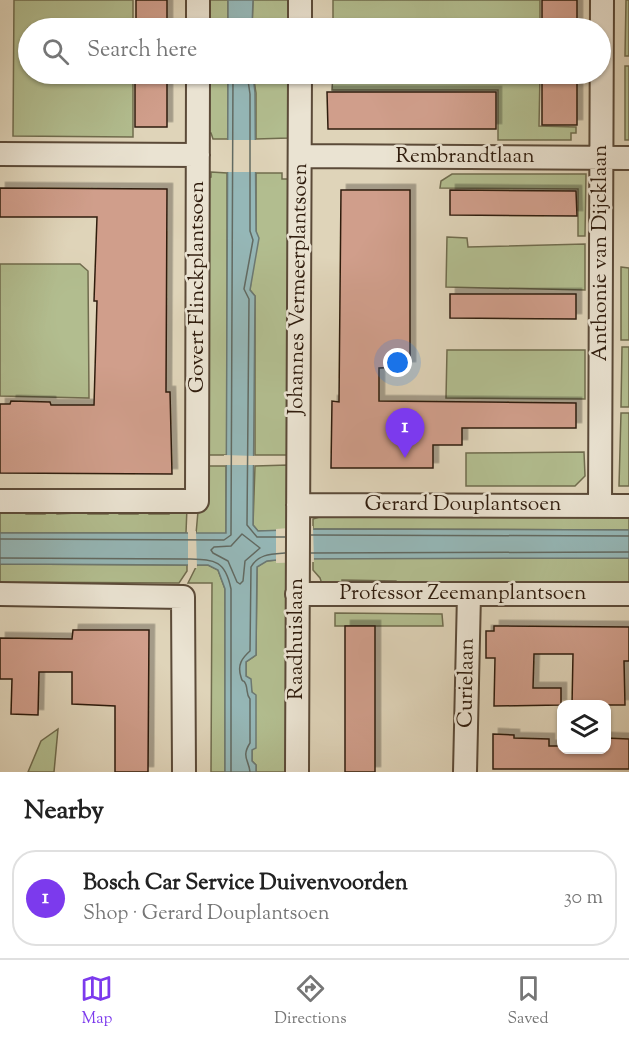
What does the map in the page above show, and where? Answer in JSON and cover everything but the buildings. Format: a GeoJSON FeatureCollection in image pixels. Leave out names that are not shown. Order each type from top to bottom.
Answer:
{"type":"FeatureCollection","features":[{"type":"Feature","properties":{"kind":"street"},"geometry":{"type":"LineString","coordinates":[[198,0],[198,18]]}},
{"type":"Feature","properties":{"kind":"street"},"geometry":{"type":"LineString","coordinates":[[300,0],[300,18]]}},
{"type":"Feature","properties":{"kind":"street","name":"Anthonie van Dijcklaan"},"geometry":{"type":"LineString","coordinates":[[602,0],[602,18]]}},
{"type":"Feature","properties":{"kind":"street","name":"Govert Flinckplantsoen"},"geometry":{"type":"LineString","coordinates":[[0,501],[197,501],[198,84]]}},
{"type":"Feature","properties":{"kind":"street","name":"Johannes Vermeerplantsoen"},"geometry":{"type":"LineString","coordinates":[[297,513],[300,84]]}},
{"type":"Feature","properties":{"kind":"street","name":"Anthonie van Dijcklaan"},"geometry":{"type":"LineString","coordinates":[[600,506],[602,84]]}},
{"type":"Feature","properties":{"kind":"street"},"geometry":{"type":"LineString","coordinates":[[0,154],[198,155]]}},
{"type":"Feature","properties":{"kind":"street","name":"Rembrandtlaan"},"geometry":{"type":"LineString","coordinates":[[300,156],[629,158]]}},
{"type":"Feature","properties":{"kind":"street","name":"Gerard Douplantsoen"},"geometry":{"type":"LineString","coordinates":[[297,513],[629,506]]}},
{"type":"Feature","properties":{"kind":"street","name":"Raadhuislaan"},"geometry":{"type":"LineString","coordinates":[[297,513],[297,772]]}},
{"type":"Feature","properties":{"kind":"street"},"geometry":{"type":"LineString","coordinates":[[0,594],[183,597],[183,772]]}},
{"type":"Feature","properties":{"kind":"street","name":"Professor Zeemanplantsoen"},"geometry":{"type":"LineString","coordinates":[[297,594],[629,594]]}},
{"type":"Feature","properties":{"kind":"street","name":"Curielaan"},"geometry":{"type":"LineString","coordinates":[[465,772],[469,594]]}},
{"type":"Feature","properties":{"kind":"green space"},"geometry":{"type":"Polygon","coordinates":[[[14,0],[133,0],[133,18],[18,18],[18,84],[133,84],[133,137],[13,136],[14,0]]]}},
{"type":"Feature","properties":{"kind":"green space"},"geometry":{"type":"Polygon","coordinates":[[[204,0],[228,0],[228,18],[204,18],[204,0]]]}},
{"type":"Feature","properties":{"kind":"green space"},"geometry":{"type":"Polygon","coordinates":[[[253,0],[289,0],[289,18],[252,18],[253,0]]]}},
{"type":"Feature","properties":{"kind":"green space"},"geometry":{"type":"Polygon","coordinates":[[[333,0],[540,0],[540,18],[333,18],[333,0]]]}},
{"type":"Feature","properties":{"kind":"green space"},"geometry":{"type":"Polygon","coordinates":[[[626,0],[629,0],[629,56],[625,56],[626,0]]]}},
{"type":"Feature","properties":{"kind":"green space"},"geometry":{"type":"Polygon","coordinates":[[[625,66],[629,66],[629,140],[625,140],[625,66]]]}},
{"type":"Feature","properties":{"kind":"green space"},"geometry":{"type":"Polygon","coordinates":[[[204,84],[228,84],[228,139],[213,139],[211,133],[203,133],[204,84]]]}},
{"type":"Feature","properties":{"kind":"green space"},"geometry":{"type":"Polygon","coordinates":[[[255,84],[289,84],[289,138],[256,139],[255,84]]]}},
{"type":"Feature","properties":{"kind":"green space"},"geometry":{"type":"Polygon","coordinates":[[[332,84],[540,84],[539,126],[576,127],[576,133],[571,133],[571,140],[498,140],[498,90],[332,90],[332,84]]]}},
{"type":"Feature","properties":{"kind":"green space"},"geometry":{"type":"Polygon","coordinates":[[[211,172],[227,173],[227,455],[202,455],[203,178],[211,177],[211,172]]]}},
{"type":"Feature","properties":{"kind":"green space"},"geometry":{"type":"Polygon","coordinates":[[[256,173],[282,173],[282,179],[289,179],[289,455],[255,455],[255,296],[250,290],[256,231],[256,173]]]}},
{"type":"Feature","properties":{"kind":"green space"},"geometry":{"type":"Polygon","coordinates":[[[452,174],[586,174],[585,236],[578,236],[578,189],[440,188],[441,181],[452,174]]]}},
{"type":"Feature","properties":{"kind":"green space"},"geometry":{"type":"Polygon","coordinates":[[[447,237],[467,238],[468,247],[585,244],[585,290],[446,287],[447,237]]]}},
{"type":"Feature","properties":{"kind":"green space"},"geometry":{"type":"Polygon","coordinates":[[[0,264],[80,264],[88,271],[89,398],[0,396],[0,264]]]}},
{"type":"Feature","properties":{"kind":"green space"},"geometry":{"type":"Polygon","coordinates":[[[621,267],[629,268],[629,340],[621,340],[621,267]]]}},
{"type":"Feature","properties":{"kind":"green space"},"geometry":{"type":"Polygon","coordinates":[[[622,347],[629,347],[629,407],[621,407],[622,347]]]}},
{"type":"Feature","properties":{"kind":"green space"},"geometry":{"type":"Polygon","coordinates":[[[447,350],[585,350],[585,399],[446,398],[447,350]]]}},
{"type":"Feature","properties":{"kind":"green space"},"geometry":{"type":"Polygon","coordinates":[[[621,413],[629,413],[629,486],[619,486],[621,413]]]}},
{"type":"Feature","properties":{"kind":"green space"},"geometry":{"type":"Polygon","coordinates":[[[584,452],[585,476],[575,486],[466,486],[466,453],[584,452]]]}},
{"type":"Feature","properties":{"kind":"green space"},"geometry":{"type":"Polygon","coordinates":[[[288,465],[288,531],[258,531],[253,525],[255,466],[288,465]]]}},
{"type":"Feature","properties":{"kind":"green space"},"geometry":{"type":"Polygon","coordinates":[[[202,466],[226,466],[226,534],[196,534],[202,466]]]}},
{"type":"Feature","properties":{"kind":"green space"},"geometry":{"type":"Polygon","coordinates":[[[14,506],[25,507],[26,514],[45,514],[45,507],[56,507],[57,514],[76,513],[76,507],[88,507],[88,514],[108,514],[108,507],[118,507],[119,514],[138,514],[138,507],[149,507],[149,514],[169,514],[169,507],[187,507],[186,533],[0,533],[0,513],[14,513],[14,506]]]}},
{"type":"Feature","properties":{"kind":"green space"},"geometry":{"type":"Polygon","coordinates":[[[629,513],[629,530],[315,529],[314,558],[629,558],[629,589],[591,582],[537,582],[537,589],[397,588],[396,581],[342,580],[342,588],[323,587],[320,578],[313,570],[313,519],[326,515],[629,513]]]}},
{"type":"Feature","properties":{"kind":"green space"},"geometry":{"type":"Polygon","coordinates":[[[287,559],[287,772],[256,772],[256,765],[252,761],[252,692],[246,676],[246,662],[256,655],[257,567],[266,561],[287,559]]]}},
{"type":"Feature","properties":{"kind":"green space"},"geometry":{"type":"Polygon","coordinates":[[[0,564],[187,565],[187,571],[179,583],[0,582],[0,564]]]}},
{"type":"Feature","properties":{"kind":"green space"},"geometry":{"type":"Polygon","coordinates":[[[197,565],[208,565],[218,570],[225,589],[225,772],[211,772],[212,583],[188,583],[197,565]]]}},
{"type":"Feature","properties":{"kind":"green space"},"geometry":{"type":"Polygon","coordinates":[[[335,613],[442,614],[443,626],[335,626],[335,613]]]}},
{"type":"Feature","properties":{"kind":"green space"},"geometry":{"type":"Polygon","coordinates":[[[58,729],[54,772],[28,772],[41,741],[58,729]]]}},
{"type":"Feature","properties":{"kind":"water"},"geometry":{"type":"Polygon","coordinates":[[[228,0],[253,0],[252,18],[228,18],[228,0]]]}},
{"type":"Feature","properties":{"kind":"water"},"geometry":{"type":"Polygon","coordinates":[[[228,84],[254,84],[256,231],[259,238],[250,290],[255,296],[253,525],[258,531],[315,529],[629,530],[629,558],[287,559],[267,561],[257,567],[256,655],[246,662],[246,676],[251,679],[252,692],[256,695],[256,748],[252,750],[252,761],[256,765],[256,772],[225,772],[225,589],[218,570],[208,565],[0,564],[0,533],[226,533],[228,84]]]}},
{"type":"Feature","properties":{"kind":"pier"},"geometry":{"type":"Polygon","coordinates":[[[225,140],[259,140],[259,172],[224,172],[225,140]]]}},
{"type":"Feature","properties":{"kind":"pier"},"geometry":{"type":"Polygon","coordinates":[[[224,455],[258,456],[258,465],[223,465],[224,455]]]}},
{"type":"Feature","properties":{"kind":"pier"},"geometry":{"type":"Polygon","coordinates":[[[313,526],[314,562],[276,563],[276,529],[313,526]]]}},
{"type":"Feature","properties":{"kind":"pier"},"geometry":{"type":"Polygon","coordinates":[[[188,530],[196,531],[197,568],[188,568],[188,530]]]}},
{"type":"Feature","properties":{"kind":"place","name":"Bosch Car Service Duivenvoorden"},"geometry":{"type":"Point","coordinates":[405,458]}}]}
